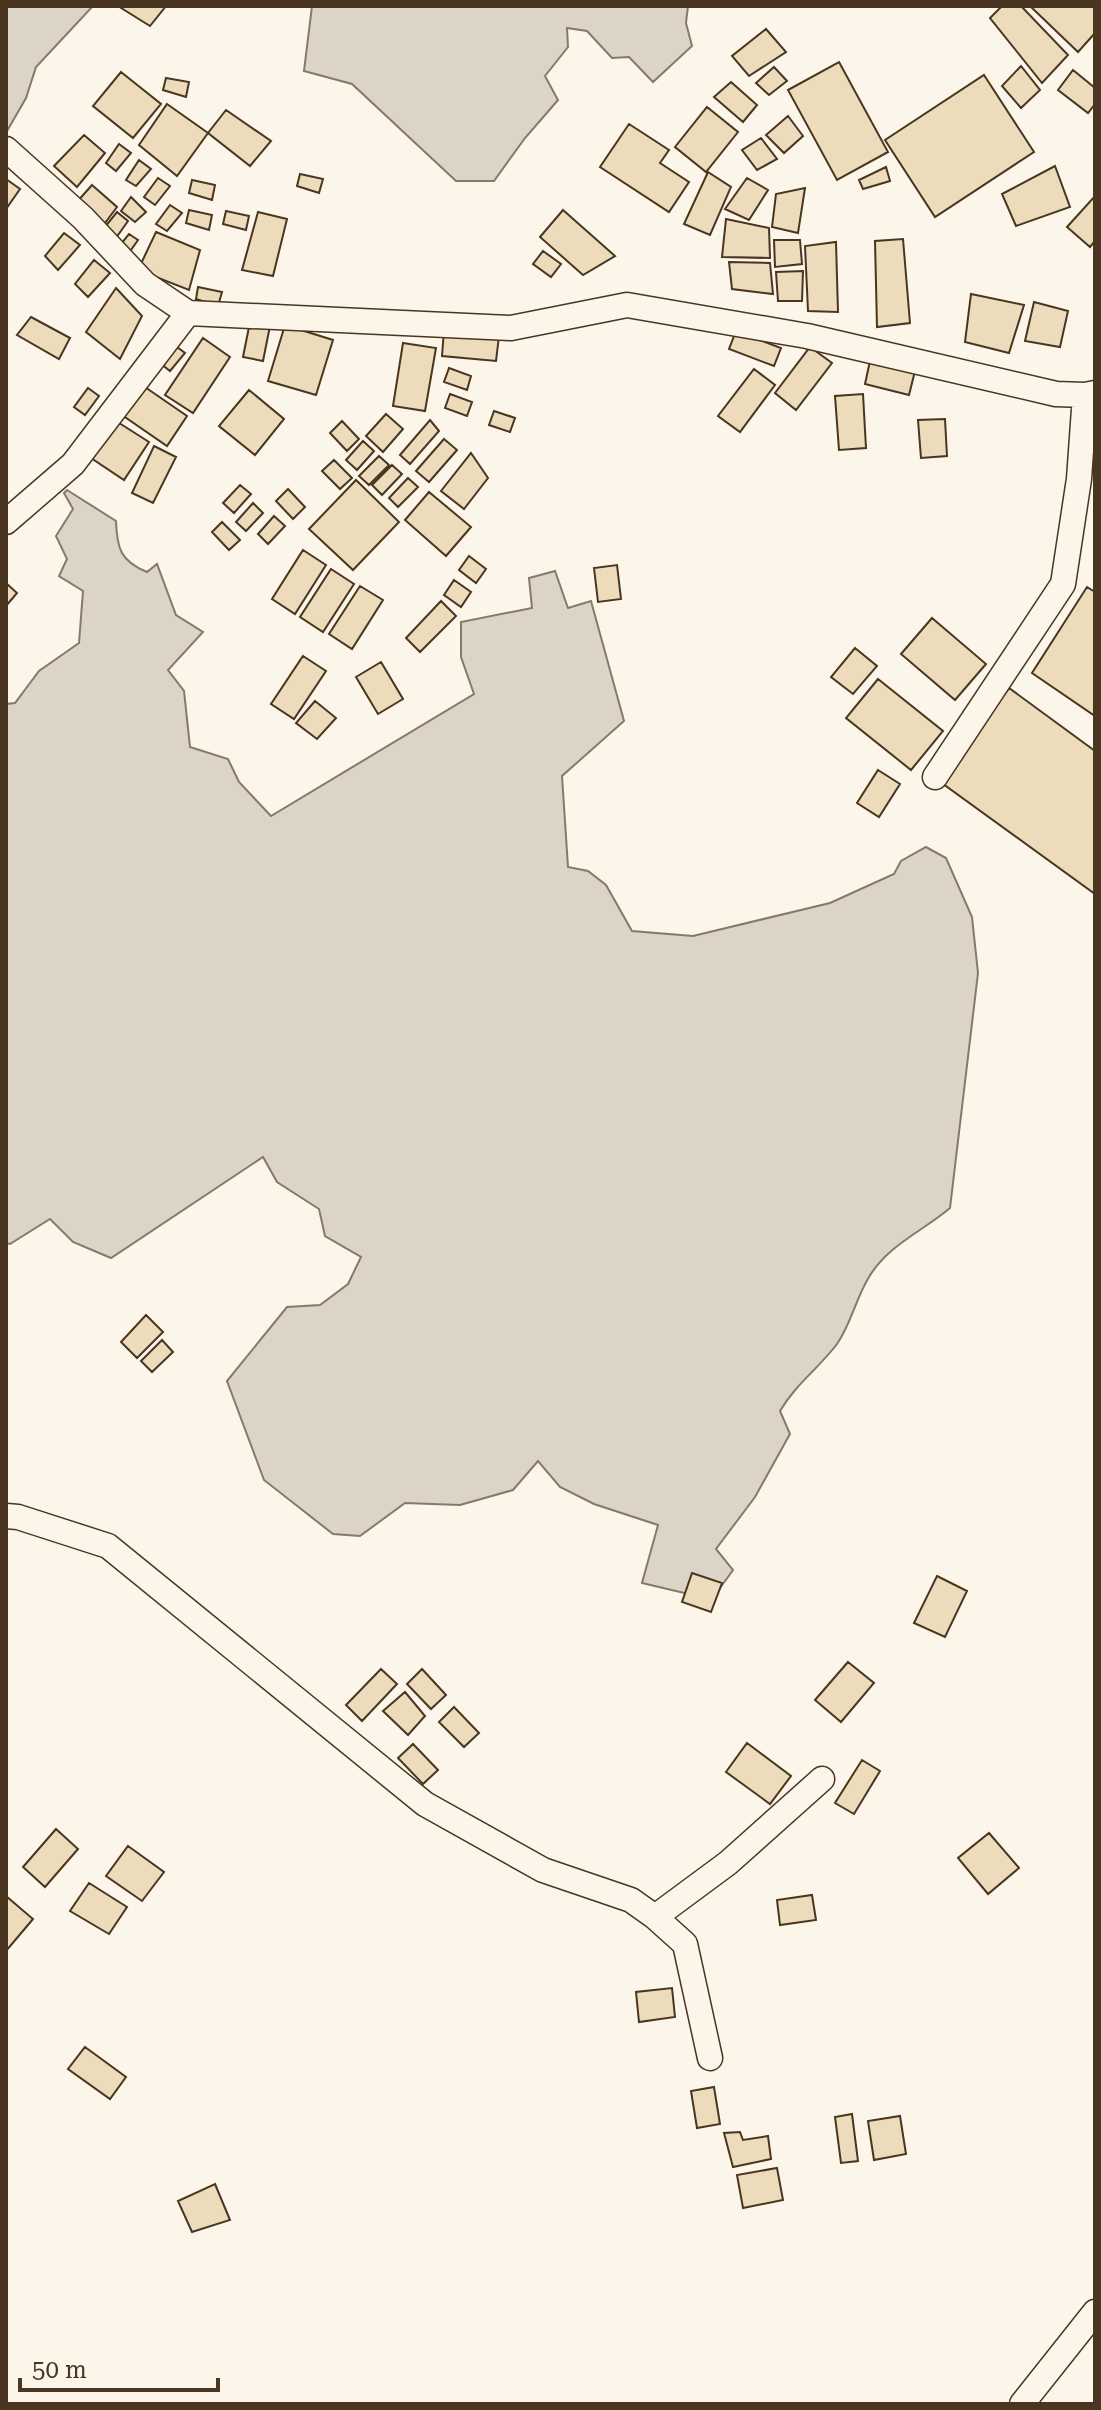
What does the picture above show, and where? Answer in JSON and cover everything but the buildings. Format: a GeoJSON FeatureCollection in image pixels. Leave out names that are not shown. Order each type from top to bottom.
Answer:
{"type":"FeatureCollection","features":[{"type":"Feature","properties":{"kind":"street"},"geometry":{"type":"LineString","coordinates":[[6,149],[83,218],[145,284],[188,313],[511,328],[627,305],[807,336],[1056,394],[1090,394],[1087,486],[1063,584],[935,777]]}},
{"type":"Feature","properties":{"kind":"street"},"geometry":{"type":"LineString","coordinates":[[6,522],[73,464],[188,313]]}},
{"type":"Feature","properties":{"kind":"street"},"geometry":{"type":"LineString","coordinates":[[6,1516],[18,1517],[108,1546],[425,1804],[543,1870],[631,1900],[655,1917],[685,1944],[710,2058]]}},
{"type":"Feature","properties":{"kind":"street"},"geometry":{"type":"LineString","coordinates":[[655,1917],[728,1863],[822,1779]]}},
{"type":"Feature","properties":{"kind":"street"},"geometry":{"type":"LineString","coordinates":[[1022,2404],[1095,2312]]}},
{"type":"Feature","properties":{"kind":"shaded area"},"geometry":{"type":"Polygon","coordinates":[[[6,6],[93,6],[36,67],[26,98],[7,131],[6,6]]]}},
{"type":"Feature","properties":{"kind":"shaded area"},"geometry":{"type":"Polygon","coordinates":[[[312,6],[688,6],[686,23],[692,46],[653,82],[629,57],[612,58],[587,31],[567,28],[568,47],[545,76],[558,100],[494,181],[456,181],[352,84],[304,71],[312,6]]]}},
{"type":"Feature","properties":{"kind":"shaded area"},"geometry":{"type":"Polygon","coordinates":[[[67,490],[116,521],[117,539],[126,558],[147,572],[157,564],[176,615],[203,632],[168,670],[184,691],[190,747],[228,759],[239,782],[271,816],[474,694],[461,657],[461,622],[532,608],[529,578],[555,571],[568,608],[591,601],[624,721],[562,776],[568,867],[588,871],[606,885],[632,931],[693,936],[830,903],[894,874],[901,861],[926,847],[946,858],[972,917],[978,973],[950,1208],[896,1247],[877,1266],[864,1285],[837,1344],[780,1411],[790,1434],[755,1497],[716,1549],[733,1570],[717,1592],[697,1596],[642,1583],[658,1525],[594,1504],[560,1487],[538,1461],[513,1490],[460,1505],[405,1503],[360,1536],[333,1534],[264,1480],[227,1381],[287,1307],[320,1305],[348,1284],[361,1257],[325,1236],[319,1209],[277,1182],[263,1157],[111,1258],[73,1242],[50,1219],[10,1244],[6,1243],[6,704],[15,703],[39,671],[79,643],[83,591],[59,576],[67,559],[56,536],[73,509],[64,493],[67,490]]]}}]}
